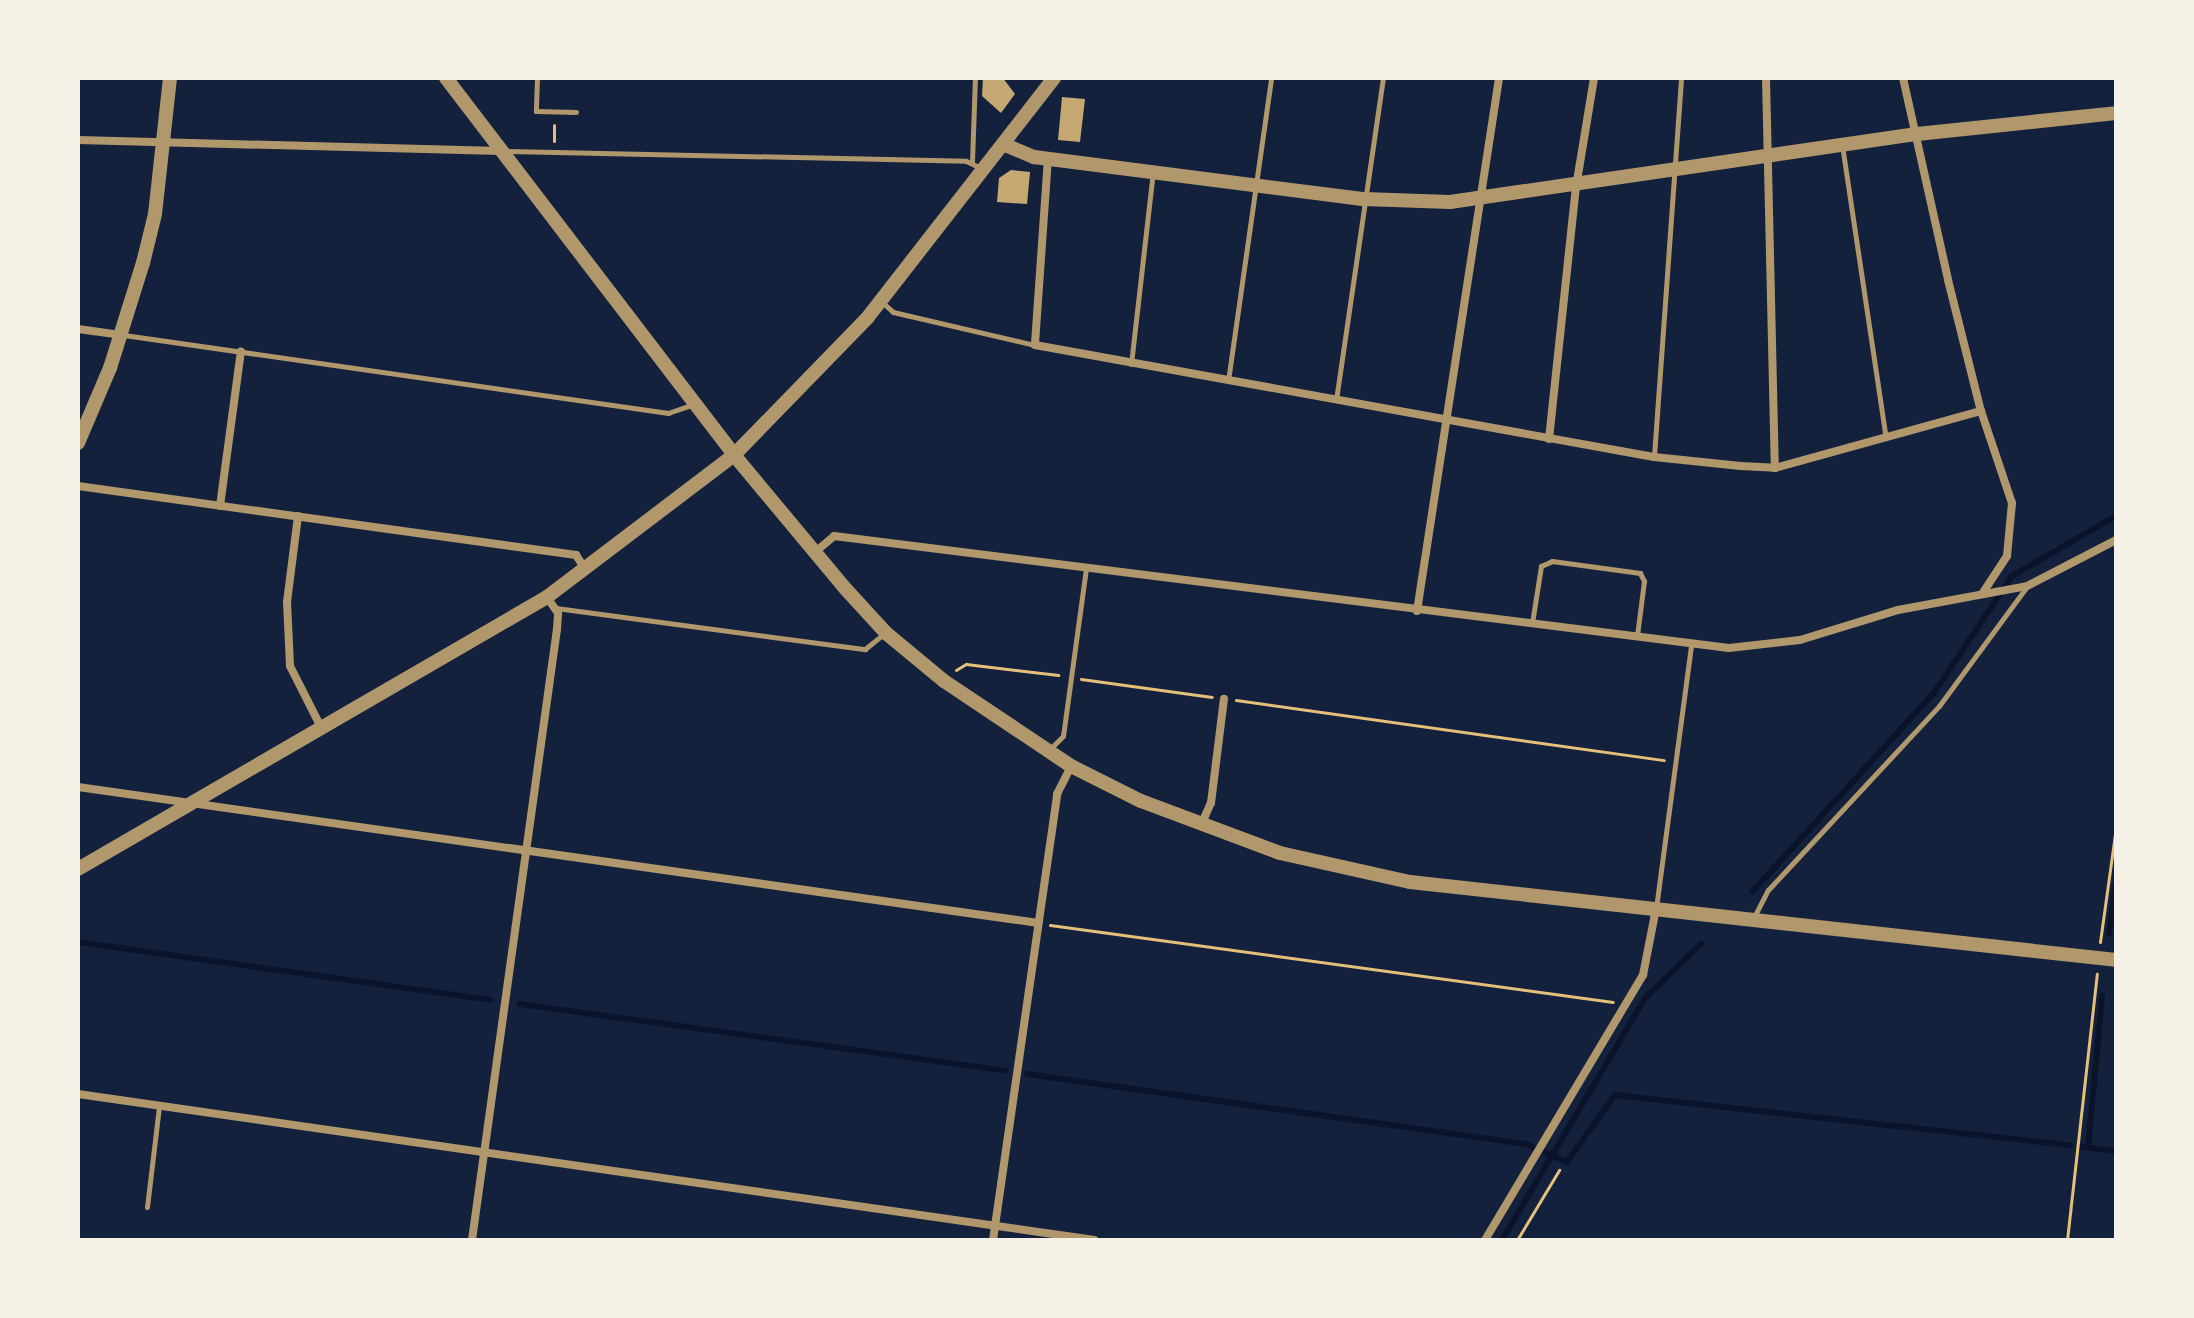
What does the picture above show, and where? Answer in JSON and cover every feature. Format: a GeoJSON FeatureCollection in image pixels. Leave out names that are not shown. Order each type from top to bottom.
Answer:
{"type":"FeatureCollection","features":[{"type":"Feature","properties":{"kind":"street"},"geometry":{"type":"LineString","coordinates":[[78,443],[121,335],[155,214],[170,78]]}},
{"type":"Feature","properties":{"kind":"street"},"geometry":{"type":"LineString","coordinates":[[446,78],[734,455],[814,553],[886,633],[944,681],[1071,766],[1201,825],[1280,853],[1410,882],[2116,960]]}},
{"type":"Feature","properties":{"kind":"street"},"geometry":{"type":"LineString","coordinates":[[78,869],[552,602],[586,570],[734,455],[881,301],[978,166],[1003,144],[1054,78]]}},
{"type":"Feature","properties":{"kind":"street"},"geometry":{"type":"LineString","coordinates":[[1417,611],[1449,422],[1499,78]]}},
{"type":"Feature","properties":{"kind":"street"},"geometry":{"type":"LineString","coordinates":[[1549,439],[1576,187],[1594,78]]}},
{"type":"Feature","properties":{"kind":"street"},"geometry":{"type":"LineString","coordinates":[[1766,78],[1765,158],[1775,468]]}},
{"type":"Feature","properties":{"kind":"street"},"geometry":{"type":"LineString","coordinates":[[1903,78],[1981,411],[2012,503],[2007,556],[1986,593]]}},
{"type":"Feature","properties":{"kind":"street"},"geometry":{"type":"LineString","coordinates":[[1003,144],[1048,158],[1364,199],[1479,201],[1842,144],[2116,113]]}},
{"type":"Feature","properties":{"kind":"street"},"geometry":{"type":"LineString","coordinates":[[78,140],[500,151]]}},
{"type":"Feature","properties":{"kind":"street"},"geometry":{"type":"LineString","coordinates":[[1048,158],[1035,345],[1654,457],[1775,468],[1981,411]]}},
{"type":"Feature","properties":{"kind":"street"},"geometry":{"type":"LineString","coordinates":[[78,329],[121,335]]}},
{"type":"Feature","properties":{"kind":"street"},"geometry":{"type":"LineString","coordinates":[[220,506],[241,351]]}},
{"type":"Feature","properties":{"kind":"street"},"geometry":{"type":"LineString","coordinates":[[78,486],[576,555],[586,570]]}},
{"type":"Feature","properties":{"kind":"street"},"geometry":{"type":"LineString","coordinates":[[298,516],[287,602],[290,666],[323,730]]}},
{"type":"Feature","properties":{"kind":"street"},"geometry":{"type":"LineString","coordinates":[[814,553],[834,536],[1729,648],[1800,640],[1898,610],[2027,586],[2116,540]]}},
{"type":"Feature","properties":{"kind":"street"},"geometry":{"type":"LineString","coordinates":[[472,1240],[529,847],[552,602]]}},
{"type":"Feature","properties":{"kind":"street"},"geometry":{"type":"LineString","coordinates":[[1201,825],[1211,803],[1224,699]]}},
{"type":"Feature","properties":{"kind":"street"},"geometry":{"type":"LineString","coordinates":[[993,1240],[1057,794],[1071,766]]}},
{"type":"Feature","properties":{"kind":"street"},"geometry":{"type":"LineString","coordinates":[[78,787],[529,847],[1038,923]]}},
{"type":"Feature","properties":{"kind":"street"},"geometry":{"type":"LineString","coordinates":[[1485,1240],[1643,975],[1656,908]]}},
{"type":"Feature","properties":{"kind":"street"},"geometry":{"type":"LineString","coordinates":[[78,1094],[1095,1240]]}},
{"type":"Feature","properties":{"kind":"lane"},"geometry":{"type":"LineString","coordinates":[[537,78],[536,111],[576,112]]}},
{"type":"Feature","properties":{"kind":"lane"},"geometry":{"type":"LineString","coordinates":[[500,151],[978,166],[975,78]]}},
{"type":"Feature","properties":{"kind":"lane"},"geometry":{"type":"LineString","coordinates":[[1227,382],[1271,78]]}},
{"type":"Feature","properties":{"kind":"lane"},"geometry":{"type":"LineString","coordinates":[[1336,400],[1383,78]]}},
{"type":"Feature","properties":{"kind":"lane"},"geometry":{"type":"LineString","coordinates":[[1654,457],[1681,78]]}},
{"type":"Feature","properties":{"kind":"lane"},"geometry":{"type":"LineString","coordinates":[[1842,144],[1886,438]]}},
{"type":"Feature","properties":{"kind":"lane"},"geometry":{"type":"LineString","coordinates":[[1131,364],[1153,171]]}},
{"type":"Feature","properties":{"kind":"lane"},"geometry":{"type":"LineString","coordinates":[[881,301],[893,312],[1018,346],[1035,345]]}},
{"type":"Feature","properties":{"kind":"lane"},"geometry":{"type":"LineString","coordinates":[[121,335],[668,413],[695,404]]}},
{"type":"Feature","properties":{"kind":"lane"},"geometry":{"type":"LineString","coordinates":[[1532,623],[1541,566],[1552,561],[1640,573],[1644,581],[1637,636]]}},
{"type":"Feature","properties":{"kind":"lane"},"geometry":{"type":"LineString","coordinates":[[1048,751],[1063,736],[1086,569]]}},
{"type":"Feature","properties":{"kind":"lane"},"geometry":{"type":"LineString","coordinates":[[1752,920],[1768,890],[1939,706],[2027,586]]}},
{"type":"Feature","properties":{"kind":"lane"},"geometry":{"type":"LineString","coordinates":[[552,602],[870,649],[886,633]]}},
{"type":"Feature","properties":{"kind":"lane"},"geometry":{"type":"LineString","coordinates":[[1656,908],[1691,643]]}},
{"type":"Feature","properties":{"kind":"lane"},"geometry":{"type":"LineString","coordinates":[[147,1207],[159,1106]]}},
{"type":"Feature","properties":{"kind":"path"},"geometry":{"type":"LineString","coordinates":[[554,141],[555,112]]}},
{"type":"Feature","properties":{"kind":"path"},"geometry":{"type":"LineString","coordinates":[[944,681],[966,664],[1676,762]]}},
{"type":"Feature","properties":{"kind":"path"},"geometry":{"type":"LineString","coordinates":[[2067,1240],[2116,826]]}},
{"type":"Feature","properties":{"kind":"path"},"geometry":{"type":"LineString","coordinates":[[1038,923],[1626,1004]]}},
{"type":"Feature","properties":{"kind":"path"},"geometry":{"type":"LineString","coordinates":[[1517,1240],[1559,1170]]}},
{"type":"Feature","properties":{"kind":"building"},"geometry":{"type":"Polygon","coordinates":[[[983,78],[1003,78],[1015,94],[1001,113],[982,96],[983,78]]]}},
{"type":"Feature","properties":{"kind":"building"},"geometry":{"type":"Polygon","coordinates":[[[1062,97],[1085,99],[1080,142],[1058,140],[1062,97]]]}},
{"type":"Feature","properties":{"kind":"building"},"geometry":{"type":"Polygon","coordinates":[[[1011,170],[1030,172],[1027,204],[997,202],[999,178],[1011,170]]]}},
{"type":"Feature","properties":{"kind":"waterway"},"geometry":{"type":"LineString","coordinates":[[1753,891],[1934,693],[2012,576],[2116,516]]}},
{"type":"Feature","properties":{"kind":"waterway"},"geometry":{"type":"LineString","coordinates":[[2109,933],[2116,885]]}},
{"type":"Feature","properties":{"kind":"waterway"},"geometry":{"type":"LineString","coordinates":[[78,942],[490,1000]]}},
{"type":"Feature","properties":{"kind":"waterway"},"geometry":{"type":"LineString","coordinates":[[1502,1240],[1645,998],[1702,943]]}},
{"type":"Feature","properties":{"kind":"waterway"},"geometry":{"type":"LineString","coordinates":[[2088,1148],[2102,996]]}},
{"type":"Feature","properties":{"kind":"waterway"},"geometry":{"type":"LineString","coordinates":[[519,1004],[1005,1071]]}},
{"type":"Feature","properties":{"kind":"waterway"},"geometry":{"type":"LineString","coordinates":[[1027,1074],[1526,1144],[1567,1162],[1615,1095],[2070,1145]]}},
{"type":"Feature","properties":{"kind":"waterway"},"geometry":{"type":"LineString","coordinates":[[2082,1147],[2116,1151]]}}]}
